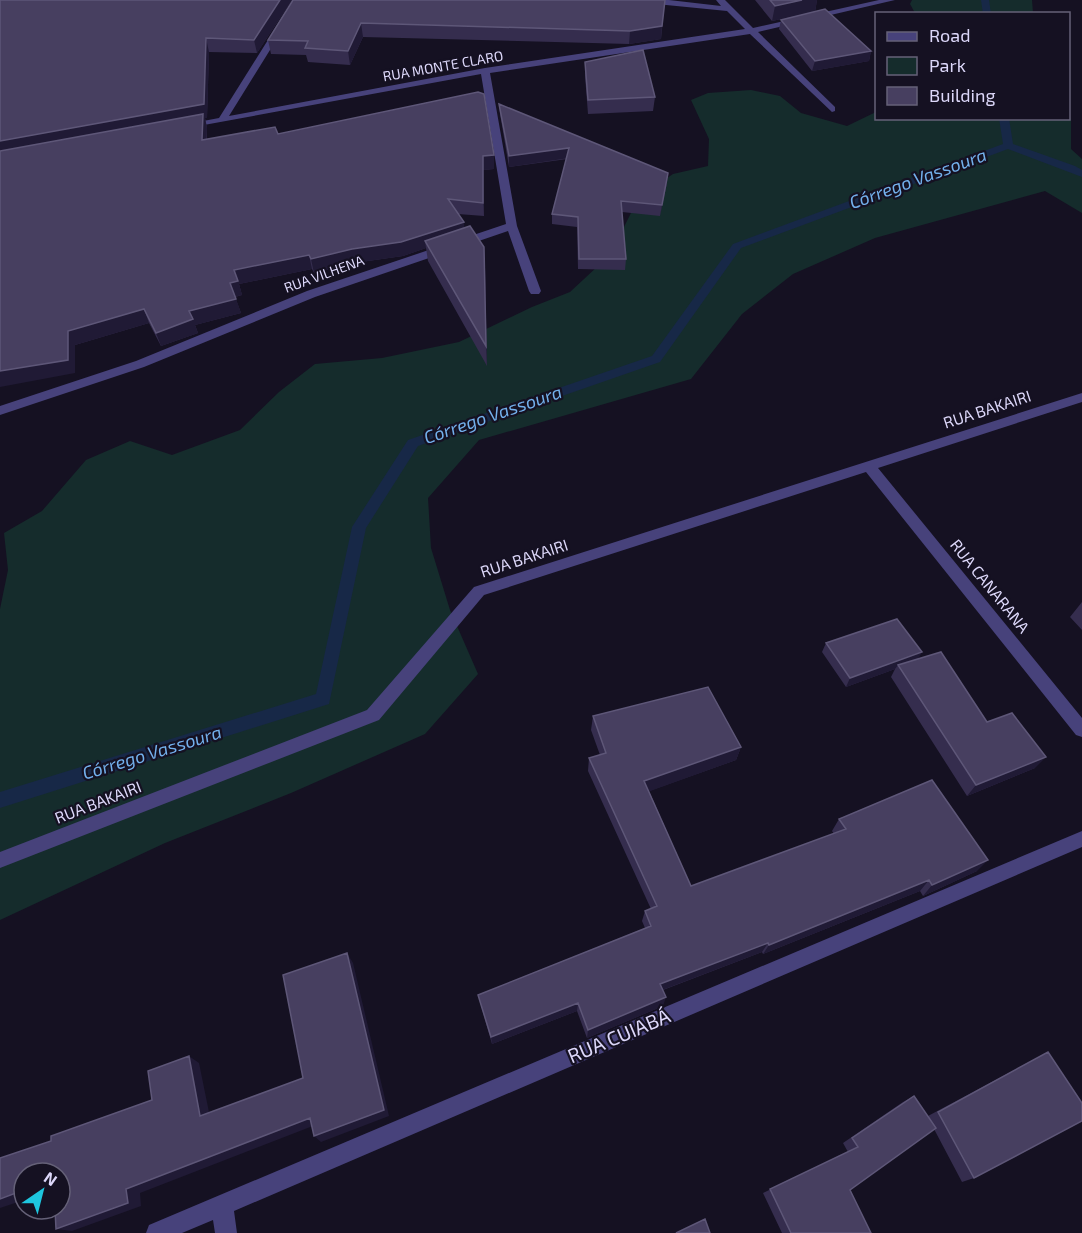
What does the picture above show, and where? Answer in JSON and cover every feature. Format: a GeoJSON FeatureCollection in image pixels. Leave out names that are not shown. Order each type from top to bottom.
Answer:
{"type":"FeatureCollection","features":[{"type":"Feature","properties":{"kind":"street"},"geometry":{"type":"LineString","coordinates":[[222,120],[297,0]]}},
{"type":"Feature","properties":{"kind":"street"},"geometry":{"type":"LineString","coordinates":[[646,0],[728,9]]}},
{"type":"Feature","properties":{"kind":"street"},"geometry":{"type":"LineString","coordinates":[[720,0],[832,109]]}},
{"type":"Feature","properties":{"kind":"street","name":"RUA MONTE CLARO"},"geometry":{"type":"LineString","coordinates":[[172,130],[485,71],[750,31],[891,0]]}},
{"type":"Feature","properties":{"kind":"street"},"geometry":{"type":"LineString","coordinates":[[485,71],[512,226],[535,291]]}},
{"type":"Feature","properties":{"kind":"street","name":"RUA VILHENA"},"geometry":{"type":"LineString","coordinates":[[0,411],[140,364],[311,294],[512,226]]}},
{"type":"Feature","properties":{"kind":"street","name":"RUA BAKAIRI"},"geometry":{"type":"LineString","coordinates":[[0,860],[373,715],[479,591],[1082,397]]}},
{"type":"Feature","properties":{"kind":"street","name":"RUA CANARANA"},"geometry":{"type":"LineString","coordinates":[[869,466],[1082,730]]}},
{"type":"Feature","properties":{"kind":"street","name":"RUA CUIABÁ"},"geometry":{"type":"LineString","coordinates":[[157,1233],[1082,839]]}},
{"type":"Feature","properties":{"kind":"street"},"geometry":{"type":"LineString","coordinates":[[222,1205],[226,1233]]}},
{"type":"Feature","properties":{"kind":"green space"},"geometry":{"type":"Polygon","coordinates":[[[912,0],[1032,0],[1033,12],[914,12],[910,4],[912,0]]]}},
{"type":"Feature","properties":{"kind":"green space"},"geometry":{"type":"Polygon","coordinates":[[[751,90],[780,96],[801,113],[847,126],[875,112],[875,120],[1070,120],[1070,117],[1071,149],[1082,159],[1082,213],[1045,191],[875,238],[793,274],[742,314],[691,379],[479,440],[428,498],[431,548],[450,610],[478,674],[425,734],[291,793],[165,843],[0,920],[0,609],[8,570],[4,533],[42,511],[86,460],[130,441],[172,455],[240,430],[279,392],[315,364],[382,358],[459,342],[532,307],[570,292],[598,266],[620,235],[639,197],[673,174],[708,166],[709,139],[691,100],[708,93],[751,90]]]}},
{"type":"Feature","properties":{"kind":"building"},"geometry":{"type":"Polygon","coordinates":[[[0,0],[280,0],[254,40],[206,38],[204,104],[0,141],[0,0]]]}},
{"type":"Feature","properties":{"kind":"building"},"geometry":{"type":"Polygon","coordinates":[[[293,0],[665,0],[662,26],[630,31],[361,23],[348,51],[305,48],[308,41],[268,40],[293,0]]]}},
{"type":"Feature","properties":{"kind":"building"},"geometry":{"type":"Polygon","coordinates":[[[770,0],[802,0],[775,6],[770,0]]]}},
{"type":"Feature","properties":{"kind":"building"},"geometry":{"type":"Polygon","coordinates":[[[825,9],[871,51],[815,61],[781,20],[825,9]]]}},
{"type":"Feature","properties":{"kind":"building"},"geometry":{"type":"Polygon","coordinates":[[[643,50],[655,97],[588,100],[585,62],[643,50]]]}},
{"type":"Feature","properties":{"kind":"building"},"geometry":{"type":"Polygon","coordinates":[[[478,92],[484,94],[494,155],[483,156],[483,203],[448,199],[464,222],[401,242],[352,249],[311,259],[309,255],[234,270],[238,281],[230,283],[236,299],[189,311],[193,319],[156,333],[144,309],[68,331],[68,360],[0,371],[0,151],[203,114],[202,140],[275,127],[278,134],[478,92]]]}},
{"type":"Feature","properties":{"kind":"building"},"geometry":{"type":"Polygon","coordinates":[[[499,104],[668,173],[662,205],[621,201],[626,259],[579,259],[578,217],[552,214],[569,148],[509,156],[499,104]]]}},
{"type":"Feature","properties":{"kind":"building"},"geometry":{"type":"Polygon","coordinates":[[[470,226],[484,247],[486,346],[425,241],[470,226]]]}},
{"type":"Feature","properties":{"kind":"building"},"geometry":{"type":"Polygon","coordinates":[[[897,619],[922,652],[850,678],[826,643],[897,619]]]}},
{"type":"Feature","properties":{"kind":"building"},"geometry":{"type":"Polygon","coordinates":[[[941,652],[987,722],[1012,713],[1046,757],[976,785],[898,665],[941,652]]]}},
{"type":"Feature","properties":{"kind":"building"},"geometry":{"type":"Polygon","coordinates":[[[708,687],[741,747],[644,781],[691,886],[846,829],[839,819],[932,780],[988,860],[932,885],[929,880],[769,945],[768,943],[660,984],[666,997],[588,1030],[578,1003],[491,1037],[478,995],[651,926],[645,911],[657,906],[589,758],[606,753],[593,716],[708,687]]]}},
{"type":"Feature","properties":{"kind":"building"},"geometry":{"type":"Polygon","coordinates":[[[347,953],[384,1110],[314,1136],[310,1118],[126,1189],[128,1203],[56,1229],[56,1221],[72,1221],[72,1161],[12,1161],[12,1194],[0,1199],[0,1158],[51,1141],[51,1136],[152,1100],[148,1071],[189,1056],[200,1116],[303,1078],[283,975],[347,953]]]}},
{"type":"Feature","properties":{"kind":"building"},"geometry":{"type":"Polygon","coordinates":[[[1048,1052],[1082,1103],[1082,1121],[974,1178],[938,1112],[1048,1052]]]}},
{"type":"Feature","properties":{"kind":"building"},"geometry":{"type":"Polygon","coordinates":[[[914,1096],[936,1128],[850,1190],[871,1233],[791,1233],[770,1189],[858,1147],[852,1138],[914,1096]]]}},
{"type":"Feature","properties":{"kind":"building"},"geometry":{"type":"Polygon","coordinates":[[[705,1219],[710,1233],[676,1233],[705,1219]]]}},
{"type":"Feature","properties":{"kind":"waterway","name":"Córrego Vassoura"},"geometry":{"type":"LineString","coordinates":[[985,0],[987,12]]}},
{"type":"Feature","properties":{"kind":"waterway","name":"Córrego Vassoura"},"geometry":{"type":"LineString","coordinates":[[1004,120],[1008,146]]}},
{"type":"Feature","properties":{"kind":"waterway","name":"Córrego Vassoura"},"geometry":{"type":"LineString","coordinates":[[0,800],[323,699],[359,527],[413,443],[656,359],[737,246],[1008,146]]}},
{"type":"Feature","properties":{"kind":"waterway"},"geometry":{"type":"LineString","coordinates":[[1008,146],[1082,174]]}}]}
